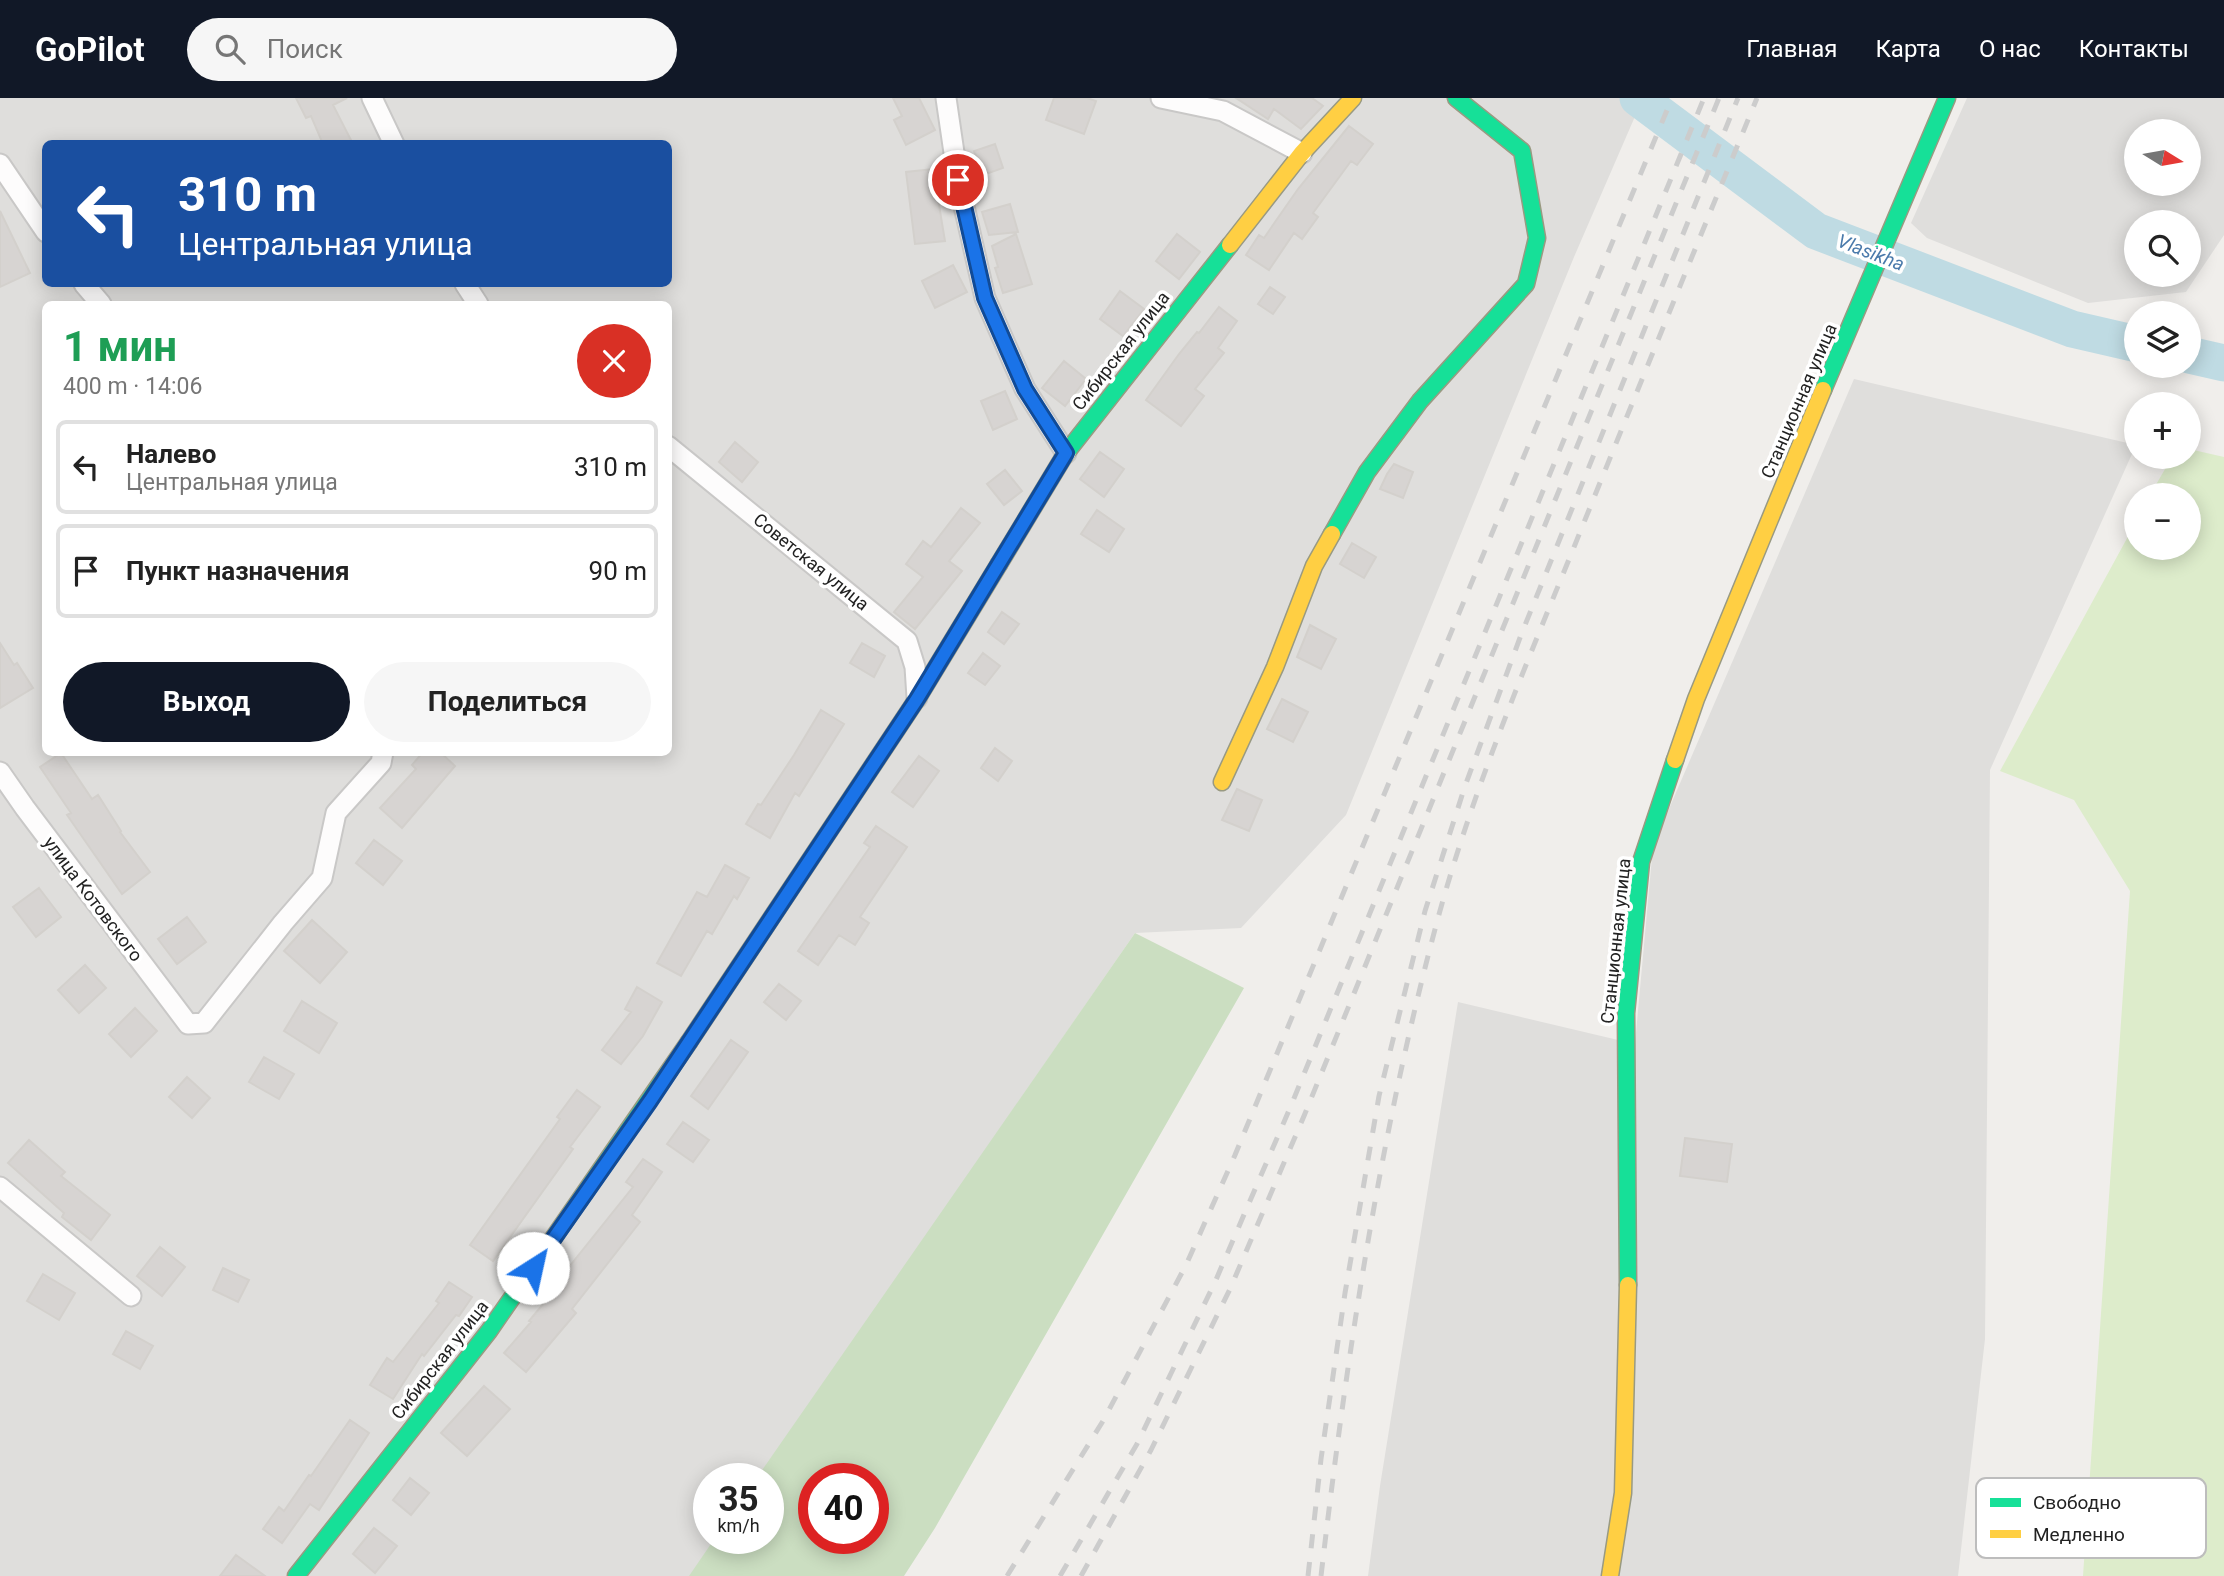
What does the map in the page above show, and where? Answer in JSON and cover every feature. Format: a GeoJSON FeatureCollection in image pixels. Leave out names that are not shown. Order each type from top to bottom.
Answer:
{"type":"FeatureCollection","features":[{"type":"Feature","properties":{"kind":"street"},"geometry":{"type":"LineString","coordinates":[[372,98],[392,140]]}},
{"type":"Feature","properties":{"kind":"street"},"geometry":{"type":"LineString","coordinates":[[946,98],[958,180],[985,298],[1025,389],[1066,453]]}},
{"type":"Feature","properties":{"kind":"street"},"geometry":{"type":"LineString","coordinates":[[1161,98],[1223,111],[1302,153]]}},
{"type":"Feature","properties":{"kind":"street","name":"Сибирская улица"},"geometry":{"type":"LineString","coordinates":[[296,1576],[489,1331],[650,1101],[917,699],[1066,453],[1302,153],[1353,98]]}},
{"type":"Feature","properties":{"kind":"street"},"geometry":{"type":"LineString","coordinates":[[1222,782],[1275,667],[1314,566],[1367,472],[1420,401],[1526,284],[1537,238],[1522,151],[1456,98]]}},
{"type":"Feature","properties":{"kind":"street","name":"Станционная улица"},"geometry":{"type":"LineString","coordinates":[[1610,1576],[1623,1493],[1628,1336],[1626,1013],[1641,862],[1696,699],[1895,217],[1947,98]]}},
{"type":"Feature","properties":{"kind":"street"},"geometry":{"type":"LineString","coordinates":[[0,164],[42,226]]}},
{"type":"Feature","properties":{"kind":"street"},"geometry":{"type":"LineString","coordinates":[[86,287],[98,301]]}},
{"type":"Feature","properties":{"kind":"street","name":"Советская улица"},"geometry":{"type":"LineString","coordinates":[[672,449],[906,641],[915,667],[917,699]]}},
{"type":"Feature","properties":{"kind":"street","name":"улица Котовского"},"geometry":{"type":"LineString","coordinates":[[0,772],[188,1024],[204,1023],[322,878],[336,813],[381,763],[382,756]]}},
{"type":"Feature","properties":{"kind":"street"},"geometry":{"type":"LineString","coordinates":[[0,1188],[131,1296]]}},
{"type":"Feature","properties":{"kind":"shaded area"},"geometry":{"type":"Polygon","coordinates":[[[0,98],[1643,98],[1574,257],[1346,815],[1241,928],[1135,933],[769,1463],[693,1463],[693,1554],[706,1554],[690,1576],[0,1576],[0,98]]]}},
{"type":"Feature","properties":{"kind":"shaded area"},"geometry":{"type":"Polygon","coordinates":[[[1967,98],[2224,98],[2224,235],[2201,270],[2201,210],[2124,210],[2124,287],[2189,287],[2186,292],[2088,303],[1927,238],[1911,223],[1967,98]]]}},
{"type":"Feature","properties":{"kind":"shaded area"},"geometry":{"type":"Polygon","coordinates":[[[1854,379],[2124,442],[2125,469],[1990,770],[1985,1339],[1958,1576],[1368,1576],[1458,1002],[1635,1044],[1653,846],[1854,379]]]}},
{"type":"Feature","properties":{"kind":"green space"},"geometry":{"type":"Polygon","coordinates":[[[2201,452],[2224,457],[2224,1576],[2083,1576],[2084,1558],[2206,1558],[2206,1478],[2090,1478],[2130,891],[2074,800],[2000,771],[2124,544],[2124,560],[2201,560],[2201,483],[2157,483],[2165,469],[2201,469],[2201,452]]]}},
{"type":"Feature","properties":{"kind":"green space"},"geometry":{"type":"Polygon","coordinates":[[[1135,933],[1244,988],[935,1528],[904,1576],[689,1576],[704,1554],[784,1554],[784,1463],[767,1463],[1135,933]]]}},
{"type":"Feature","properties":{"kind":"building"},"geometry":{"type":"Polygon","coordinates":[[[296,98],[347,98],[333,105],[351,140],[321,140],[311,116],[306,118],[296,98]]]}},
{"type":"Feature","properties":{"kind":"building"},"geometry":{"type":"Polygon","coordinates":[[[893,98],[919,98],[935,130],[906,145],[894,120],[902,116],[893,98]]]}},
{"type":"Feature","properties":{"kind":"building"},"geometry":{"type":"Polygon","coordinates":[[[1054,98],[1087,98],[1096,101],[1084,134],[1046,120],[1054,98]]]}},
{"type":"Feature","properties":{"kind":"building"},"geometry":{"type":"Polygon","coordinates":[[[1236,98],[1312,98],[1323,106],[1301,129],[1274,109],[1268,119],[1236,98]]]}},
{"type":"Feature","properties":{"kind":"building"},"geometry":{"type":"Polygon","coordinates":[[[1349,126],[1373,144],[1357,165],[1351,161],[1313,213],[1318,217],[1302,239],[1294,233],[1269,270],[1246,255],[1259,235],[1264,238],[1298,189],[1349,126]]]}},
{"type":"Feature","properties":{"kind":"building"},"geometry":{"type":"Polygon","coordinates":[[[995,144],[1003,168],[983,175],[974,151],[995,144]]]}},
{"type":"Feature","properties":{"kind":"building"},"geometry":{"type":"Polygon","coordinates":[[[933,169],[945,241],[915,244],[906,172],[933,169]]]}},
{"type":"Feature","properties":{"kind":"building"},"geometry":{"type":"Polygon","coordinates":[[[1010,204],[1018,232],[989,235],[982,212],[1010,204]]]}},
{"type":"Feature","properties":{"kind":"building"},"geometry":{"type":"Polygon","coordinates":[[[0,211],[30,273],[0,287],[0,211]]]}},
{"type":"Feature","properties":{"kind":"building"},"geometry":{"type":"Polygon","coordinates":[[[1016,234],[1032,284],[1003,293],[992,246],[1016,234]]]}},
{"type":"Feature","properties":{"kind":"building"},"geometry":{"type":"Polygon","coordinates":[[[1177,234],[1200,252],[1179,279],[1156,261],[1177,234]]]}},
{"type":"Feature","properties":{"kind":"building"},"geometry":{"type":"Polygon","coordinates":[[[953,265],[967,292],[935,308],[922,281],[953,265]]]}},
{"type":"Feature","properties":{"kind":"building"},"geometry":{"type":"Polygon","coordinates":[[[1270,287],[1285,297],[1273,314],[1258,304],[1270,287]]]}},
{"type":"Feature","properties":{"kind":"building"},"geometry":{"type":"Polygon","coordinates":[[[1120,291],[1144,309],[1123,336],[1100,319],[1120,291]]]}},
{"type":"Feature","properties":{"kind":"building"},"geometry":{"type":"Polygon","coordinates":[[[1219,307],[1237,321],[1218,348],[1224,353],[1195,389],[1204,396],[1181,426],[1146,400],[1179,354],[1219,307]]]}},
{"type":"Feature","properties":{"kind":"building"},"geometry":{"type":"Polygon","coordinates":[[[1064,361],[1086,379],[1065,406],[1042,388],[1064,361]]]}},
{"type":"Feature","properties":{"kind":"building"},"geometry":{"type":"Polygon","coordinates":[[[1005,391],[1017,419],[993,430],[981,401],[1005,391]]]}},
{"type":"Feature","properties":{"kind":"building"},"geometry":{"type":"Polygon","coordinates":[[[735,442],[758,462],[742,482],[719,462],[735,442]]]}},
{"type":"Feature","properties":{"kind":"building"},"geometry":{"type":"Polygon","coordinates":[[[1100,452],[1124,469],[1104,497],[1080,479],[1100,452]]]}},
{"type":"Feature","properties":{"kind":"building"},"geometry":{"type":"Polygon","coordinates":[[[1394,464],[1413,472],[1403,498],[1380,489],[1394,464]]]}},
{"type":"Feature","properties":{"kind":"building"},"geometry":{"type":"Polygon","coordinates":[[[1005,470],[1022,491],[1004,505],[987,484],[1005,470]]]}},
{"type":"Feature","properties":{"kind":"building"},"geometry":{"type":"Polygon","coordinates":[[[961,508],[980,523],[949,561],[962,571],[915,629],[894,612],[923,577],[906,564],[923,541],[931,547],[961,508]]]}},
{"type":"Feature","properties":{"kind":"building"},"geometry":{"type":"Polygon","coordinates":[[[1097,510],[1124,529],[1109,552],[1081,534],[1097,510]]]}},
{"type":"Feature","properties":{"kind":"building"},"geometry":{"type":"Polygon","coordinates":[[[1352,543],[1376,557],[1364,578],[1340,564],[1352,543]]]}},
{"type":"Feature","properties":{"kind":"building"},"geometry":{"type":"Polygon","coordinates":[[[1002,612],[1019,624],[1004,644],[988,632],[1002,612]]]}},
{"type":"Feature","properties":{"kind":"building"},"geometry":{"type":"Polygon","coordinates":[[[1310,625],[1336,639],[1321,669],[1297,657],[1310,625]]]}},
{"type":"Feature","properties":{"kind":"building"},"geometry":{"type":"Polygon","coordinates":[[[0,643],[33,688],[0,708],[0,643]]]}},
{"type":"Feature","properties":{"kind":"building"},"geometry":{"type":"Polygon","coordinates":[[[862,643],[885,656],[874,677],[850,663],[862,643]]]}},
{"type":"Feature","properties":{"kind":"building"},"geometry":{"type":"Polygon","coordinates":[[[983,653],[1000,666],[985,685],[968,673],[983,653]]]}},
{"type":"Feature","properties":{"kind":"building"},"geometry":{"type":"Polygon","coordinates":[[[1282,699],[1308,712],[1293,742],[1267,729],[1282,699]]]}},
{"type":"Feature","properties":{"kind":"building"},"geometry":{"type":"Polygon","coordinates":[[[821,710],[844,724],[799,796],[795,793],[770,838],[746,824],[794,755],[821,710]]]}},
{"type":"Feature","properties":{"kind":"building"},"geometry":{"type":"Polygon","coordinates":[[[995,748],[1012,761],[998,781],[981,768],[995,748]]]}},
{"type":"Feature","properties":{"kind":"building"},"geometry":{"type":"Polygon","coordinates":[[[56,756],[63,756],[92,799],[98,795],[120,832],[150,872],[122,894],[67,815],[71,813],[40,767],[56,756]]]}},
{"type":"Feature","properties":{"kind":"building"},"geometry":{"type":"Polygon","coordinates":[[[420,756],[444,756],[455,766],[402,828],[380,808],[416,769],[412,765],[420,756]]]}},
{"type":"Feature","properties":{"kind":"building"},"geometry":{"type":"Polygon","coordinates":[[[919,756],[939,771],[913,807],[892,792],[919,756]]]}},
{"type":"Feature","properties":{"kind":"building"},"geometry":{"type":"Polygon","coordinates":[[[1237,789],[1262,800],[1249,831],[1222,820],[1237,789]]]}},
{"type":"Feature","properties":{"kind":"building"},"geometry":{"type":"Polygon","coordinates":[[[876,826],[907,847],[860,917],[869,923],[855,945],[839,935],[818,965],[798,951],[870,847],[864,843],[876,826]]]}},
{"type":"Feature","properties":{"kind":"building"},"geometry":{"type":"Polygon","coordinates":[[[374,840],[402,861],[383,885],[356,863],[374,840]]]}},
{"type":"Feature","properties":{"kind":"building"},"geometry":{"type":"Polygon","coordinates":[[[725,865],[749,878],[737,899],[734,896],[712,934],[707,931],[681,976],[657,963],[697,892],[707,897],[725,865]]]}},
{"type":"Feature","properties":{"kind":"building"},"geometry":{"type":"Polygon","coordinates":[[[39,888],[61,917],[36,937],[13,907],[39,888]]]}},
{"type":"Feature","properties":{"kind":"building"},"geometry":{"type":"Polygon","coordinates":[[[187,917],[206,942],[177,964],[158,939],[187,917]]]}},
{"type":"Feature","properties":{"kind":"building"},"geometry":{"type":"Polygon","coordinates":[[[312,920],[347,952],[320,983],[284,951],[312,920]]]}},
{"type":"Feature","properties":{"kind":"building"},"geometry":{"type":"Polygon","coordinates":[[[85,965],[106,988],[79,1013],[58,990],[85,965]]]}},
{"type":"Feature","properties":{"kind":"building"},"geometry":{"type":"Polygon","coordinates":[[[779,984],[801,1001],[786,1020],[764,1002],[779,984]]]}},
{"type":"Feature","properties":{"kind":"building"},"geometry":{"type":"Polygon","coordinates":[[[637,987],[662,1002],[643,1036],[621,1064],[602,1050],[631,1012],[625,1009],[637,987]]]}},
{"type":"Feature","properties":{"kind":"building"},"geometry":{"type":"Polygon","coordinates":[[[302,1001],[337,1023],[319,1053],[284,1031],[302,1001]]]}},
{"type":"Feature","properties":{"kind":"building"},"geometry":{"type":"Polygon","coordinates":[[[135,1008],[157,1031],[131,1057],[109,1034],[135,1008]]]}},
{"type":"Feature","properties":{"kind":"building"},"geometry":{"type":"Polygon","coordinates":[[[731,1040],[748,1052],[708,1109],[691,1096],[731,1040]]]}},
{"type":"Feature","properties":{"kind":"building"},"geometry":{"type":"Polygon","coordinates":[[[264,1057],[294,1074],[279,1099],[249,1082],[264,1057]]]}},
{"type":"Feature","properties":{"kind":"building"},"geometry":{"type":"Polygon","coordinates":[[[187,1077],[210,1098],[192,1118],[169,1097],[187,1077]]]}},
{"type":"Feature","properties":{"kind":"building"},"geometry":{"type":"Polygon","coordinates":[[[577,1090],[600,1107],[493,1261],[470,1245],[560,1119],[557,1117],[577,1090]]]}},
{"type":"Feature","properties":{"kind":"building"},"geometry":{"type":"Polygon","coordinates":[[[683,1122],[709,1140],[693,1162],[667,1144],[683,1122]]]}},
{"type":"Feature","properties":{"kind":"building"},"geometry":{"type":"Polygon","coordinates":[[[1685,1138],[1732,1144],[1727,1182],[1680,1176],[1685,1138]]]}},
{"type":"Feature","properties":{"kind":"building"},"geometry":{"type":"Polygon","coordinates":[[[29,1140],[65,1172],[61,1176],[110,1215],[91,1240],[62,1217],[64,1213],[8,1163],[29,1140]]]}},
{"type":"Feature","properties":{"kind":"building"},"geometry":{"type":"Polygon","coordinates":[[[643,1159],[662,1172],[632,1215],[640,1222],[572,1309],[576,1313],[526,1372],[504,1353],[531,1322],[529,1321],[564,1279],[561,1277],[633,1187],[626,1182],[643,1159]]]}},
{"type":"Feature","properties":{"kind":"building"},"geometry":{"type":"Polygon","coordinates":[[[160,1247],[185,1267],[162,1296],[137,1276],[160,1247]]]}},
{"type":"Feature","properties":{"kind":"building"},"geometry":{"type":"Polygon","coordinates":[[[223,1268],[249,1280],[238,1302],[213,1290],[223,1268]]]}},
{"type":"Feature","properties":{"kind":"building"},"geometry":{"type":"Polygon","coordinates":[[[43,1274],[75,1293],[59,1320],[27,1301],[43,1274]]]}},
{"type":"Feature","properties":{"kind":"building"},"geometry":{"type":"Polygon","coordinates":[[[449,1282],[472,1297],[459,1316],[456,1315],[424,1356],[422,1354],[393,1399],[370,1385],[387,1358],[393,1362],[439,1303],[436,1301],[449,1282]]]}},
{"type":"Feature","properties":{"kind":"building"},"geometry":{"type":"Polygon","coordinates":[[[126,1331],[153,1346],[140,1369],[113,1354],[126,1331]]]}},
{"type":"Feature","properties":{"kind":"building"},"geometry":{"type":"Polygon","coordinates":[[[484,1386],[510,1409],[467,1456],[441,1433],[484,1386]]]}},
{"type":"Feature","properties":{"kind":"building"},"geometry":{"type":"Polygon","coordinates":[[[350,1420],[369,1433],[319,1510],[310,1504],[282,1543],[263,1529],[279,1507],[284,1511],[350,1420]]]}},
{"type":"Feature","properties":{"kind":"building"},"geometry":{"type":"Polygon","coordinates":[[[410,1478],[429,1493],[411,1515],[393,1500],[410,1478]]]}},
{"type":"Feature","properties":{"kind":"building"},"geometry":{"type":"Polygon","coordinates":[[[374,1528],[397,1546],[375,1573],[353,1554],[374,1528]]]}},
{"type":"Feature","properties":{"kind":"building"},"geometry":{"type":"Polygon","coordinates":[[[236,1555],[265,1576],[220,1576],[236,1555]]]}},
{"type":"Feature","properties":{"kind":"waterway","name":"Vlasikha"},"geometry":{"type":"LineString","coordinates":[[1638,98],[1816,231],[2072,329],[2124,341]]}},
{"type":"Feature","properties":{"kind":"waterway","name":"Vlasikha"},"geometry":{"type":"LineString","coordinates":[[2201,358],[2224,363]]}},
{"type":"Feature","properties":{"kind":"railway"},"geometry":{"type":"LineString","coordinates":[[1007,1576],[1103,1421],[1186,1265],[1235,1155],[1672,98]]}},
{"type":"Feature","properties":{"kind":"railway"},"geometry":{"type":"LineString","coordinates":[[1060,1576],[1137,1444],[1215,1282],[1290,1108],[1704,98]]}},
{"type":"Feature","properties":{"kind":"railway"},"geometry":{"type":"LineString","coordinates":[[1081,1576],[1151,1450],[1230,1289],[1304,1116],[1719,98]]}},
{"type":"Feature","properties":{"kind":"railway"},"geometry":{"type":"LineString","coordinates":[[1308,1576],[1321,1459],[1345,1293],[1379,1096],[1425,911],[1465,786],[1521,635],[1738,98]]}},
{"type":"Feature","properties":{"kind":"railway"},"geometry":{"type":"LineString","coordinates":[[1321,1576],[1354,1327],[1382,1162],[1417,999],[1438,918],[1466,825],[1517,688],[1757,98]]}},
{"type":"Feature","properties":{"kind":"traffic: fast"},"geometry":{"type":"LineString","coordinates":[[1332,534],[1367,472],[1420,401],[1526,284],[1537,238],[1522,151],[1456,98]]}},
{"type":"Feature","properties":{"kind":"traffic: fast"},"geometry":{"type":"LineString","coordinates":[[1823,390],[1947,98]]}},
{"type":"Feature","properties":{"kind":"traffic: fast"},"geometry":{"type":"LineString","coordinates":[[999,564],[1066,453],[1230,245]]}},
{"type":"Feature","properties":{"kind":"traffic: fast"},"geometry":{"type":"LineString","coordinates":[[1628,1285],[1626,1013],[1641,862],[1675,760]]}},
{"type":"Feature","properties":{"kind":"traffic: fast"},"geometry":{"type":"LineString","coordinates":[[296,1576],[489,1331],[689,1042]]}},
{"type":"Feature","properties":{"kind":"traffic: slow"},"geometry":{"type":"LineString","coordinates":[[1230,245],[1302,153],[1353,98]]}},
{"type":"Feature","properties":{"kind":"traffic: slow"},"geometry":{"type":"LineString","coordinates":[[1675,760],[1696,699],[1823,390]]}},
{"type":"Feature","properties":{"kind":"traffic: slow"},"geometry":{"type":"LineString","coordinates":[[1222,782],[1275,667],[1314,566],[1332,534]]}},
{"type":"Feature","properties":{"kind":"traffic: slow"},"geometry":{"type":"LineString","coordinates":[[689,1042],[917,699],[999,564]]}},
{"type":"Feature","properties":{"kind":"traffic: slow"},"geometry":{"type":"LineString","coordinates":[[1610,1576],[1623,1493],[1628,1285]]}},
{"type":"Feature","properties":{"kind":"route"},"geometry":{"type":"LineString","coordinates":[[533,1268],[650,1101],[917,699],[1066,453],[1025,389],[985,298],[958,180]]}}]}
